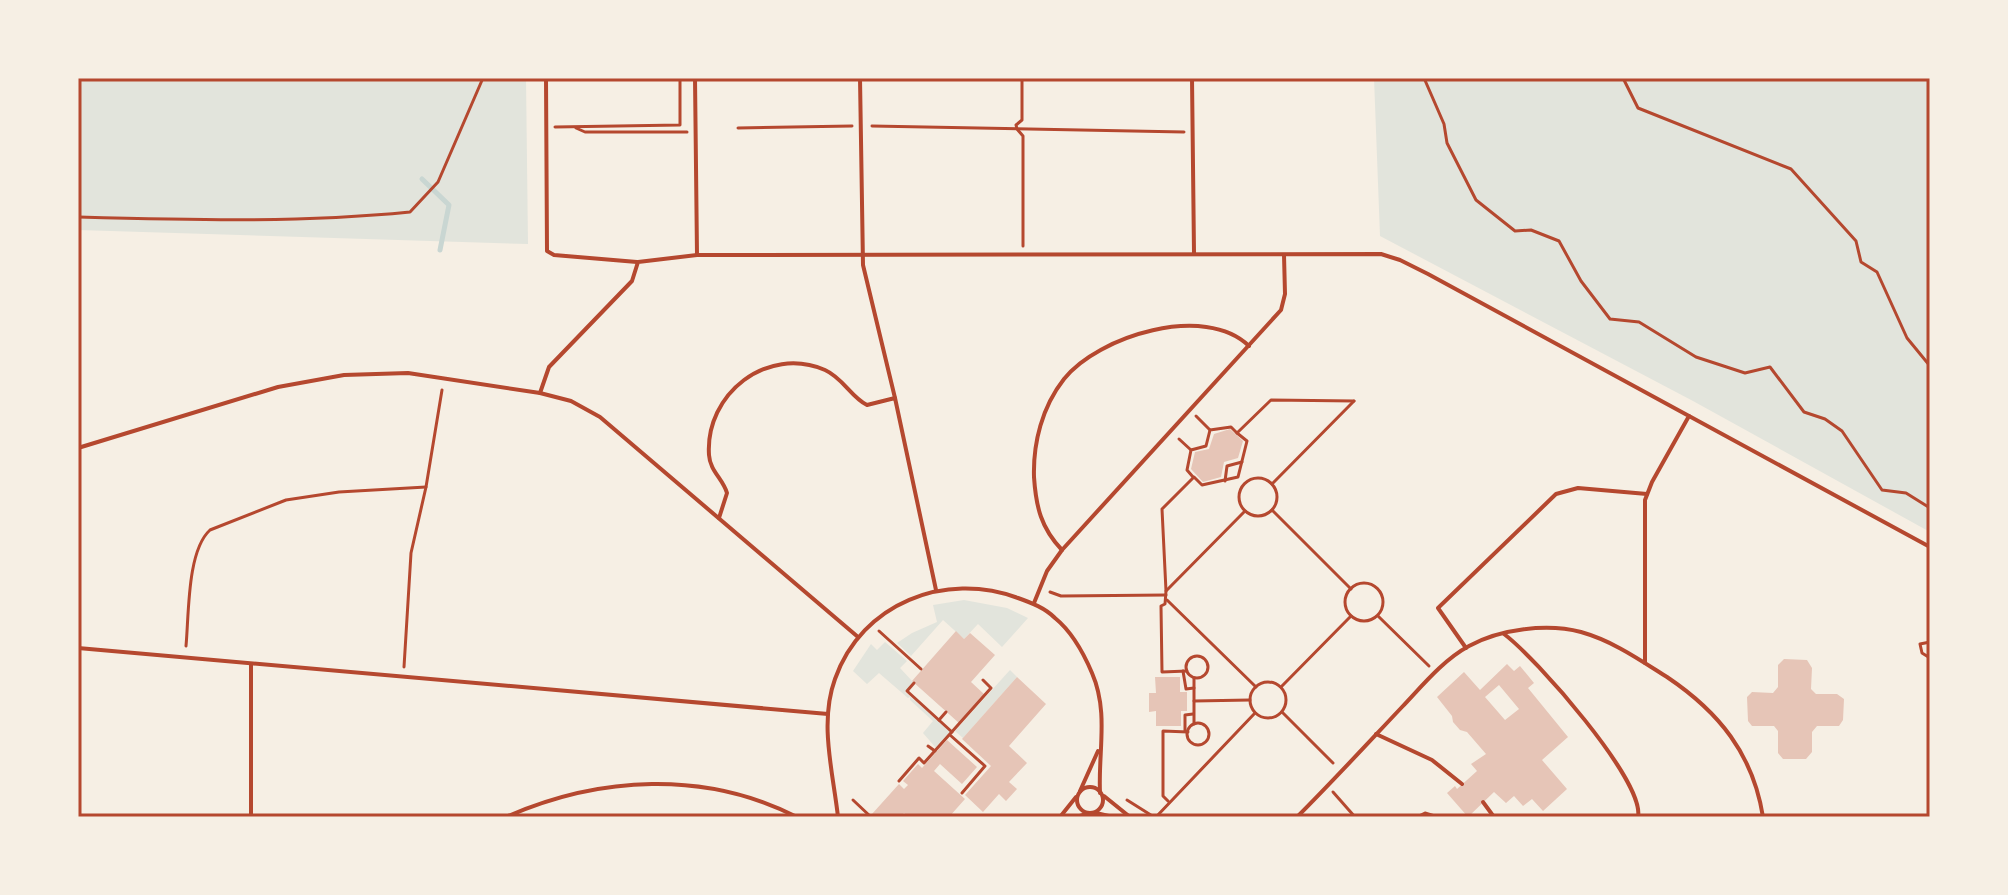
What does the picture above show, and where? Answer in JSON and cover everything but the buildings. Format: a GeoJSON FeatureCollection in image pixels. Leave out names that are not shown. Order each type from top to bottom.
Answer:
{"type":"FeatureCollection","features":[{"type":"Feature","properties":{"kind":"lane"},"geometry":{"type":"LineString","coordinates":[[546,78],[548,253],[638,262],[697,255],[1371,253],[1400,260],[1930,547]]}},
{"type":"Feature","properties":{"kind":"lane"},"geometry":{"type":"LineString","coordinates":[[695,78],[697,255]]}},
{"type":"Feature","properties":{"kind":"lane"},"geometry":{"type":"LineString","coordinates":[[860,78],[862,255],[936,590]]}},
{"type":"Feature","properties":{"kind":"lane"},"geometry":{"type":"LineString","coordinates":[[1192,78],[1194,253]]}},
{"type":"Feature","properties":{"kind":"lane"},"geometry":{"type":"LineString","coordinates":[[1034,603],[1050,566],[1062,550],[1283,305],[1284,254]]}},
{"type":"Feature","properties":{"kind":"lane"},"geometry":{"type":"LineString","coordinates":[[540,393],[547,371],[632,281],[638,262]]}},
{"type":"Feature","properties":{"kind":"lane"},"geometry":{"type":"LineString","coordinates":[[1062,550],[1041,522],[1034,461],[1042,419],[1069,373],[1108,346],[1153,331],[1182,327],[1213,329],[1233,335],[1249,346]]}},
{"type":"Feature","properties":{"kind":"lane"},"geometry":{"type":"LineString","coordinates":[[719,518],[727,493],[710,462],[711,436],[723,400],[748,376],[776,366],[806,364],[838,378],[867,405],[881,404],[895,398]]}},
{"type":"Feature","properties":{"kind":"lane"},"geometry":{"type":"LineString","coordinates":[[78,448],[318,378],[384,373],[444,378],[562,398],[593,412],[858,637]]}},
{"type":"Feature","properties":{"kind":"lane"},"geometry":{"type":"LineString","coordinates":[[1645,663],[1644,515],[1647,494],[1689,416]]}},
{"type":"Feature","properties":{"kind":"lane"},"geometry":{"type":"LineString","coordinates":[[1466,648],[1438,608],[1548,499],[1562,491],[1578,488],[1647,494]]}},
{"type":"Feature","properties":{"kind":"lane"},"geometry":{"type":"LineString","coordinates":[[837,817],[827,731],[831,689],[839,669],[858,637],[897,605],[936,590],[966,587],[1005,593],[1034,603],[1060,623],[1088,664],[1101,702],[1101,808],[1077,817]]}},
{"type":"Feature","properties":{"kind":"lane"},"geometry":{"type":"LineString","coordinates":[[1297,817],[1436,672],[1466,648],[1485,638],[1541,629],[1572,630],[1609,642],[1701,702],[1729,732],[1751,770],[1763,817]]}},
{"type":"Feature","properties":{"kind":"lane"},"geometry":{"type":"LineString","coordinates":[[1504,634],[1527,655],[1601,741],[1638,800],[1638,817]]}},
{"type":"Feature","properties":{"kind":"lane"},"geometry":{"type":"LineString","coordinates":[[78,648],[828,714]]}},
{"type":"Feature","properties":{"kind":"lane"},"geometry":{"type":"LineString","coordinates":[[251,664],[251,817]]}},
{"type":"Feature","properties":{"kind":"lane"},"geometry":{"type":"LineString","coordinates":[[1376,734],[1432,760],[1462,784]]}},
{"type":"Feature","properties":{"kind":"lane"},"geometry":{"type":"LineString","coordinates":[[1060,817],[1079,793],[1102,741]]}},
{"type":"Feature","properties":{"kind":"lane"},"geometry":{"type":"LineString","coordinates":[[506,817],[584,791],[661,783],[732,791],[770,803],[797,817]]}},
{"type":"Feature","properties":{"kind":"lane"},"geometry":{"type":"LineString","coordinates":[[1079,793],[1092,787],[1130,817]]}},
{"type":"Feature","properties":{"kind":"lane"},"geometry":{"type":"LineString","coordinates":[[1079,793],[1079,808],[1113,817]]}},
{"type":"Feature","properties":{"kind":"lane"},"geometry":{"type":"LineString","coordinates":[[1483,802],[1494,817]]}},
{"type":"Feature","properties":{"kind":"path"},"geometry":{"type":"LineString","coordinates":[[78,217],[225,221],[337,219],[410,212],[438,182],[483,78]]}},
{"type":"Feature","properties":{"kind":"path"},"geometry":{"type":"LineString","coordinates":[[546,127],[680,125],[680,78]]}},
{"type":"Feature","properties":{"kind":"path"},"geometry":{"type":"LineString","coordinates":[[1017,127],[1022,120],[1022,78]]}},
{"type":"Feature","properties":{"kind":"path"},"geometry":{"type":"LineString","coordinates":[[1424,78],[1444,124],[1447,143],[1476,200],[1515,231],[1531,230],[1559,241],[1581,281],[1610,319],[1639,322],[1696,357],[1745,373],[1770,367],[1804,412],[1825,419],[1842,431],[1882,490],[1906,493],[1930,508]]}},
{"type":"Feature","properties":{"kind":"path"},"geometry":{"type":"LineString","coordinates":[[1623,78],[1638,108],[1791,169],[1856,241],[1861,262],[1877,272],[1907,338],[1930,366]]}},
{"type":"Feature","properties":{"kind":"path"},"geometry":{"type":"LineString","coordinates":[[574,127],[585,132],[695,132]]}},
{"type":"Feature","properties":{"kind":"path"},"geometry":{"type":"LineString","coordinates":[[1017,127],[1023,136],[1023,254]]}},
{"type":"Feature","properties":{"kind":"path"},"geometry":{"type":"LineString","coordinates":[[738,128],[1017,127],[1192,132]]}},
{"type":"Feature","properties":{"kind":"path"},"geometry":{"type":"LineString","coordinates":[[404,676],[411,553],[426,487],[444,378]]}},
{"type":"Feature","properties":{"kind":"path"},"geometry":{"type":"LineString","coordinates":[[1237,433],[1271,400],[1354,401],[1272,484]]}},
{"type":"Feature","properties":{"kind":"path"},"geometry":{"type":"LineString","coordinates":[[1190,410],[1210,430]]}},
{"type":"Feature","properties":{"kind":"path"},"geometry":{"type":"LineString","coordinates":[[1210,430],[1231,427],[1247,441],[1238,477]]}},
{"type":"Feature","properties":{"kind":"path"},"geometry":{"type":"LineString","coordinates":[[1191,450],[1206,446],[1210,430]]}},
{"type":"Feature","properties":{"kind":"path"},"geometry":{"type":"LineString","coordinates":[[1171,431],[1191,450]]}},
{"type":"Feature","properties":{"kind":"path"},"geometry":{"type":"LineString","coordinates":[[1191,450],[1187,470],[1202,485],[1238,477]]}},
{"type":"Feature","properties":{"kind":"path"},"geometry":{"type":"LineString","coordinates":[[1225,481],[1227,466],[1242,462]]}},
{"type":"Feature","properties":{"kind":"path"},"geometry":{"type":"LineString","coordinates":[[1194,477],[1162,509],[1166,595],[1165,604],[1161,606],[1162,672],[1185,671],[1194,678]]}},
{"type":"Feature","properties":{"kind":"path"},"geometry":{"type":"LineString","coordinates":[[1238,477],[1245,484]]}},
{"type":"Feature","properties":{"kind":"path"},"geometry":{"type":"LineString","coordinates":[[1255,478],[1272,484],[1277,495],[1272,510],[1259,517],[1245,511],[1239,496],[1245,484],[1255,478]]}},
{"type":"Feature","properties":{"kind":"path"},"geometry":{"type":"LineString","coordinates":[[185,657],[195,555],[203,536],[210,530],[286,500],[339,492],[426,487]]}},
{"type":"Feature","properties":{"kind":"path"},"geometry":{"type":"LineString","coordinates":[[1272,510],[1351,589]]}},
{"type":"Feature","properties":{"kind":"path"},"geometry":{"type":"LineString","coordinates":[[1166,595],[1245,511]]}},
{"type":"Feature","properties":{"kind":"path"},"geometry":{"type":"LineString","coordinates":[[1365,583],[1381,592],[1383,604],[1378,616],[1367,621],[1351,616],[1345,603],[1351,589],[1365,583]]}},
{"type":"Feature","properties":{"kind":"path"},"geometry":{"type":"LineString","coordinates":[[1040,588],[1061,596],[1166,595],[1256,687]]}},
{"type":"Feature","properties":{"kind":"path"},"geometry":{"type":"LineString","coordinates":[[1281,687],[1351,616]]}},
{"type":"Feature","properties":{"kind":"path"},"geometry":{"type":"LineString","coordinates":[[1378,616],[1436,672]]}},
{"type":"Feature","properties":{"kind":"path"},"geometry":{"type":"LineString","coordinates":[[872,624],[921,669]]}},
{"type":"Feature","properties":{"kind":"path"},"geometry":{"type":"LineString","coordinates":[[1916,638],[1922,653],[1930,658]]}},
{"type":"Feature","properties":{"kind":"path"},"geometry":{"type":"LineString","coordinates":[[1920,644],[1930,642]]}},
{"type":"Feature","properties":{"kind":"path"},"geometry":{"type":"LineString","coordinates":[[1194,678],[1206,674],[1204,659],[1192,658],[1187,662],[1186,689],[1194,688]]}},
{"type":"Feature","properties":{"kind":"path"},"geometry":{"type":"LineString","coordinates":[[1194,678],[1194,724]]}},
{"type":"Feature","properties":{"kind":"path"},"geometry":{"type":"LineString","coordinates":[[899,781],[919,758],[924,763],[991,688],[983,680]]}},
{"type":"Feature","properties":{"kind":"path"},"geometry":{"type":"LineString","coordinates":[[1267,682],[1281,687],[1287,702],[1282,712],[1269,718],[1255,713],[1250,700],[1256,687],[1267,682]]}},
{"type":"Feature","properties":{"kind":"path"},"geometry":{"type":"LineString","coordinates":[[914,683],[907,691],[939,720],[974,760],[985,766],[962,793]]}},
{"type":"Feature","properties":{"kind":"path"},"geometry":{"type":"LineString","coordinates":[[1194,701],[1250,700]]}},
{"type":"Feature","properties":{"kind":"path"},"geometry":{"type":"LineString","coordinates":[[939,720],[946,712]]}},
{"type":"Feature","properties":{"kind":"path"},"geometry":{"type":"LineString","coordinates":[[1282,712],[1341,772]]}},
{"type":"Feature","properties":{"kind":"path"},"geometry":{"type":"LineString","coordinates":[[1156,817],[1255,713]]}},
{"type":"Feature","properties":{"kind":"path"},"geometry":{"type":"LineString","coordinates":[[1169,801],[1163,796],[1163,731],[1186,731],[1194,724],[1204,725],[1208,730],[1205,742],[1192,743],[1188,738],[1186,731],[1185,715],[1194,714]]}},
{"type":"Feature","properties":{"kind":"path"},"geometry":{"type":"LineString","coordinates":[[928,746],[935,751]]}},
{"type":"Feature","properties":{"kind":"path"},"geometry":{"type":"LineString","coordinates":[[1328,786],[1355,817]]}},
{"type":"Feature","properties":{"kind":"path"},"geometry":{"type":"LineString","coordinates":[[853,800],[871,817]]}},
{"type":"Feature","properties":{"kind":"path"},"geometry":{"type":"LineString","coordinates":[[1417,817],[1425,813],[1438,817]]}},
{"type":"Feature","properties":{"kind":"shaded area"},"geometry":{"type":"Polygon","coordinates":[[[78,78],[526,78],[528,244],[78,230],[78,78]]]}},
{"type":"Feature","properties":{"kind":"shaded area"},"geometry":{"type":"Polygon","coordinates":[[[1374,78],[1930,78],[1930,532],[1693,401],[1380,236],[1374,78]]]}},
{"type":"Feature","properties":{"kind":"shaded area"},"geometry":{"type":"Polygon","coordinates":[[[964,600],[1007,608],[1028,618],[1002,647],[978,624],[964,639],[943,620],[911,656],[897,643],[937,622],[933,605],[964,600]]]}},
{"type":"Feature","properties":{"kind":"shaded area"},"geometry":{"type":"Polygon","coordinates":[[[885,642],[907,661],[900,668],[913,682],[905,692],[951,732],[936,748],[923,733],[933,721],[910,697],[879,673],[867,684],[853,671],[871,644],[877,650],[885,642]]]}},
{"type":"Feature","properties":{"kind":"shaded area"},"geometry":{"type":"Polygon","coordinates":[[[1010,670],[1017,677],[963,738],[955,731],[1010,670]]]}},
{"type":"Feature","properties":{"kind":"waterway"},"geometry":{"type":"LineString","coordinates":[[422,179],[449,205],[440,250]]}}]}
